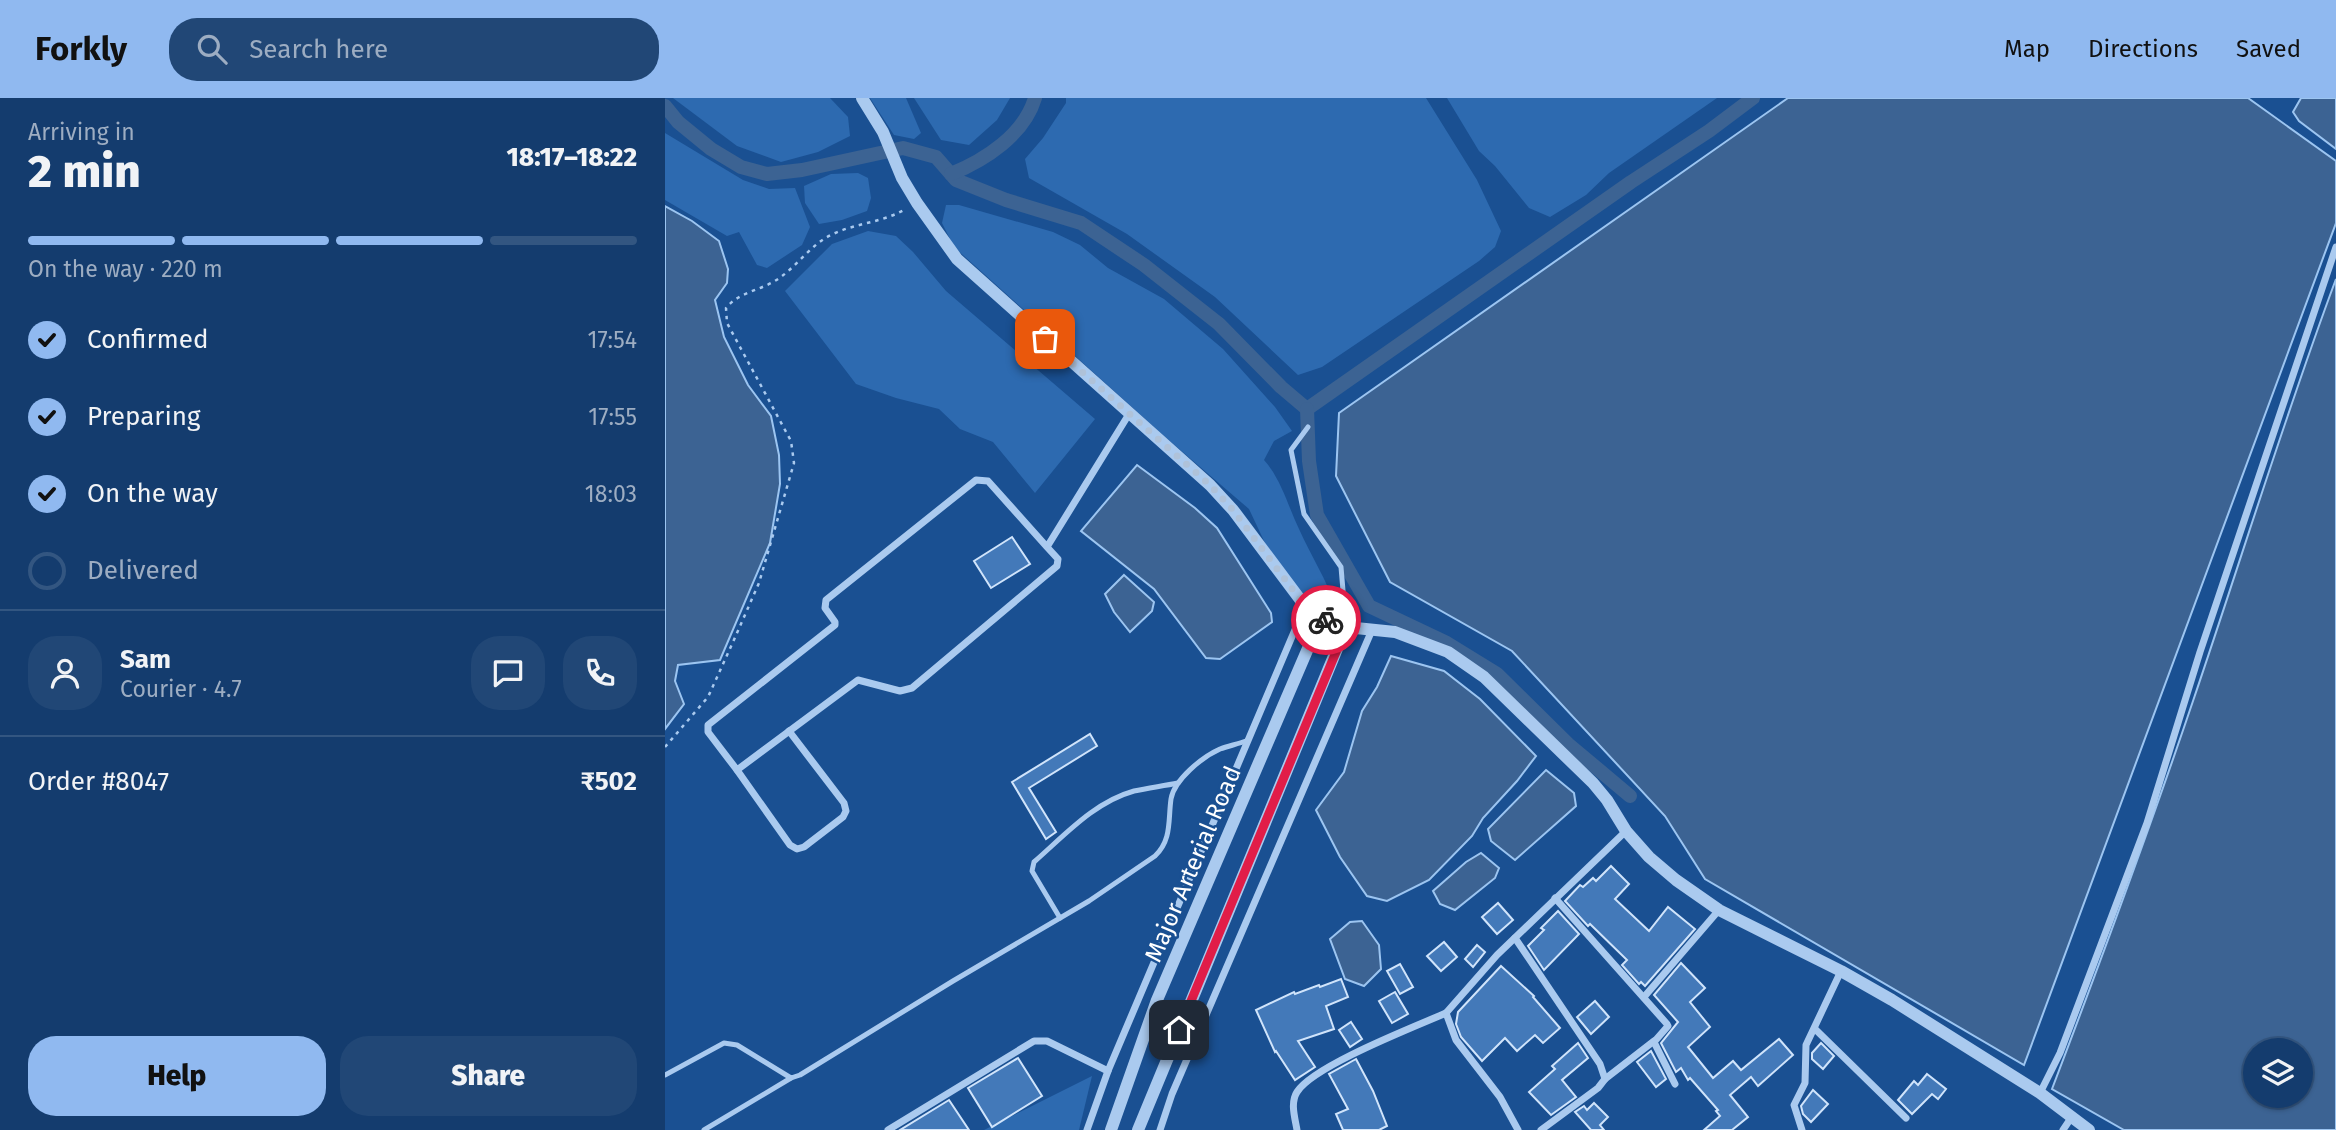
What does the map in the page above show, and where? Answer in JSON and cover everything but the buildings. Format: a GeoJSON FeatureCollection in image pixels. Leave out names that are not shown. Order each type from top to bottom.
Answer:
{"type":"FeatureCollection","features":[{"type":"Feature","properties":{"kind":"street"},"geometry":{"type":"LineString","coordinates":[[862,98],[883,132],[917,203],[945,245],[978,280],[1210,485],[1240,519],[1305,606],[1321,618],[1346,628],[1395,632],[1433,644],[1448,652],[1484,677],[1593,783],[1626,831],[1649,857],[1676,880],[1719,910],[1841,971],[1892,1000],[2040,1093],[2089,1130]]}},
{"type":"Feature","properties":{"kind":"street"},"geometry":{"type":"LineString","coordinates":[[2040,1093],[2060,1053],[2147,822],[2200,652],[2336,247]]}},
{"type":"Feature","properties":{"kind":"street"},"geometry":{"type":"LineString","coordinates":[[1047,547],[1129,414]]}},
{"type":"Feature","properties":{"kind":"street"},"geometry":{"type":"LineString","coordinates":[[737,770],[789,731],[858,680],[900,691],[912,688],[1057,566],[1058,559],[988,481],[976,480],[827,600],[825,608],[835,625],[708,724],[708,732],[790,845],[797,849],[804,847],[843,817],[846,811],[844,803],[789,731]]}},
{"type":"Feature","properties":{"kind":"street"},"geometry":{"type":"LineString","coordinates":[[1087,1130],[1108,1071],[1305,606]]}},
{"type":"Feature","properties":{"kind":"street","name":"Major Arterial Road"},"geometry":{"type":"LineString","coordinates":[[1111,1130],[1157,1000],[1321,618]]}},
{"type":"Feature","properties":{"kind":"street","name":"Major Arterial Road"},"geometry":{"type":"LineString","coordinates":[[1138,1130],[1346,628]]}},
{"type":"Feature","properties":{"kind":"street"},"geometry":{"type":"LineString","coordinates":[[1160,1130],[1172,1094],[1372,631]]}},
{"type":"Feature","properties":{"kind":"street"},"geometry":{"type":"LineString","coordinates":[[1297,1130],[1293,1102],[1296,1092],[1305,1083],[1364,1048],[1446,1013],[1497,955],[1626,831]]}},
{"type":"Feature","properties":{"kind":"street"},"geometry":{"type":"LineString","coordinates":[[1541,1130],[1598,1088],[1668,1026],[1555,898]]}},
{"type":"Feature","properties":{"kind":"street"},"geometry":{"type":"LineString","coordinates":[[1644,997],[1719,910]]}},
{"type":"Feature","properties":{"kind":"street"},"geometry":{"type":"LineString","coordinates":[[1515,938],[1600,1064],[1605,1079]]}},
{"type":"Feature","properties":{"kind":"street"},"geometry":{"type":"LineString","coordinates":[[1802,1130],[1794,1105],[1805,1083],[1805,1049],[1841,971]]}},
{"type":"Feature","properties":{"kind":"street"},"geometry":{"type":"LineString","coordinates":[[1446,1013],[1456,1040],[1500,1097],[1518,1130]]}},
{"type":"Feature","properties":{"kind":"street"},"geometry":{"type":"LineString","coordinates":[[1815,1029],[1906,1118]]}},
{"type":"Feature","properties":{"kind":"street"},"geometry":{"type":"LineString","coordinates":[[888,1130],[1034,1041],[1047,1041],[1108,1071]]}},
{"type":"Feature","properties":{"kind":"street"},"geometry":{"type":"LineString","coordinates":[[1654,1041],[1675,1084]]}},
{"type":"Feature","properties":{"kind":"street"},"geometry":{"type":"LineString","coordinates":[[2063,1130],[2071,1118]]}},
{"type":"Feature","properties":{"kind":"lane"},"geometry":{"type":"LineString","coordinates":[[1308,427],[1291,450],[1304,514],[1342,567],[1346,628]]}},
{"type":"Feature","properties":{"kind":"lane"},"geometry":{"type":"LineString","coordinates":[[703,1130],[790,1078],[800,1075],[1089,901],[1163,849],[1168,837],[1171,799],[1178,783],[1208,756],[1220,749],[1246,741]]}},
{"type":"Feature","properties":{"kind":"lane"},"geometry":{"type":"LineString","coordinates":[[1060,918],[1032,871],[1034,862],[1097,808],[1113,799],[1132,792],[1178,783]]}},
{"type":"Feature","properties":{"kind":"lane"},"geometry":{"type":"LineString","coordinates":[[665,1075],[724,1043],[737,1045],[790,1078]]}},
{"type":"Feature","properties":{"kind":"path"},"geometry":{"type":"LineString","coordinates":[[665,747],[708,697],[759,583],[795,464],[792,441],[727,323],[726,308],[733,299],[775,281],[822,240],[834,233],[888,219],[917,203]]}},
{"type":"Feature","properties":{"kind":"shaded area"},"geometry":{"type":"Polygon","coordinates":[[[673,98],[830,98],[848,117],[850,136],[818,152],[781,162],[737,146],[673,98]]]}},
{"type":"Feature","properties":{"kind":"shaded area"},"geometry":{"type":"Polygon","coordinates":[[[870,98],[906,98],[921,133],[914,139],[894,135],[870,98]]]}},
{"type":"Feature","properties":{"kind":"shaded area"},"geometry":{"type":"Polygon","coordinates":[[[914,98],[1010,98],[997,120],[969,145],[941,140],[914,98]]]}},
{"type":"Feature","properties":{"kind":"shaded area"},"geometry":{"type":"Polygon","coordinates":[[[1066,98],[1426,98],[1477,180],[1501,231],[1495,247],[1479,261],[1322,367],[1298,375],[1215,297],[1127,234],[1029,178],[1025,159],[1043,138],[1066,103],[1066,98]]]}},
{"type":"Feature","properties":{"kind":"shaded area"},"geometry":{"type":"Polygon","coordinates":[[[1447,98],[1717,98],[1609,173],[1586,195],[1550,217],[1529,208],[1495,166],[1479,151],[1447,98]]]}},
{"type":"Feature","properties":{"kind":"shaded area"},"geometry":{"type":"Polygon","coordinates":[[[1788,98],[2248,98],[2336,161],[2336,223],[2024,1065],[1705,879],[1665,816],[1512,651],[1390,582],[1336,476],[1339,413],[1788,98]]]}},
{"type":"Feature","properties":{"kind":"shaded area"},"geometry":{"type":"Polygon","coordinates":[[[2301,98],[2336,98],[2336,149],[2299,121],[2293,112],[2301,98]]]}},
{"type":"Feature","properties":{"kind":"shaded area"},"geometry":{"type":"Polygon","coordinates":[[[665,133],[743,180],[769,189],[795,188],[810,227],[802,245],[767,268],[757,265],[739,232],[727,236],[665,200],[665,133]]]}},
{"type":"Feature","properties":{"kind":"shaded area"},"geometry":{"type":"Polygon","coordinates":[[[858,173],[868,178],[871,198],[867,211],[842,220],[819,224],[805,203],[804,186],[831,174],[858,173]]]}},
{"type":"Feature","properties":{"kind":"shaded area"},"geometry":{"type":"Polygon","coordinates":[[[946,205],[959,205],[1053,232],[1080,245],[1108,268],[1164,299],[1223,349],[1275,407],[1292,431],[1274,441],[1264,460],[1280,484],[1328,588],[1336,608],[1331,615],[1301,592],[1265,543],[1249,509],[954,247],[942,223],[946,205]]]}},
{"type":"Feature","properties":{"kind":"shaded area"},"geometry":{"type":"Polygon","coordinates":[[[665,206],[719,241],[728,269],[727,283],[715,300],[724,337],[748,385],[771,416],[779,455],[780,484],[770,543],[720,660],[678,665],[675,681],[684,704],[665,729],[665,206]]]}},
{"type":"Feature","properties":{"kind":"shaded area"},"geometry":{"type":"Polygon","coordinates":[[[868,231],[896,236],[946,291],[1095,419],[1035,493],[993,442],[960,429],[939,409],[856,384],[785,291],[832,244],[868,231]]]}},
{"type":"Feature","properties":{"kind":"shaded area"},"geometry":{"type":"Polygon","coordinates":[[[2336,279],[2336,1130],[2124,1130],[2052,1089],[2176,750],[2336,279]]]}},
{"type":"Feature","properties":{"kind":"shaded area"},"geometry":{"type":"Polygon","coordinates":[[[1137,465],[1195,508],[1217,528],[1271,613],[1272,622],[1220,659],[1206,658],[1154,589],[1081,531],[1137,465]]]}},
{"type":"Feature","properties":{"kind":"shaded area"},"geometry":{"type":"Polygon","coordinates":[[[1124,575],[1154,602],[1152,611],[1130,632],[1114,612],[1105,594],[1124,575]]]}},
{"type":"Feature","properties":{"kind":"shaded area"},"geometry":{"type":"Polygon","coordinates":[[[1391,656],[1444,671],[1480,699],[1536,756],[1483,818],[1472,836],[1429,880],[1387,901],[1367,896],[1340,857],[1316,810],[1344,772],[1362,711],[1391,656]]]}},
{"type":"Feature","properties":{"kind":"shaded area"},"geometry":{"type":"Polygon","coordinates":[[[1546,770],[1574,793],[1576,806],[1515,860],[1491,841],[1488,829],[1546,770]]]}},
{"type":"Feature","properties":{"kind":"shaded area"},"geometry":{"type":"Polygon","coordinates":[[[1481,853],[1499,868],[1495,878],[1455,910],[1440,904],[1433,891],[1466,862],[1481,853]]]}},
{"type":"Feature","properties":{"kind":"shaded area"},"geometry":{"type":"Polygon","coordinates":[[[1362,921],[1379,945],[1381,969],[1364,986],[1345,979],[1330,939],[1350,922],[1362,921]]]}},
{"type":"Feature","properties":{"kind":"shaded area"},"geometry":{"type":"Polygon","coordinates":[[[1092,1076],[1079,1130],[984,1130],[1092,1076]]]}},
{"type":"Feature","properties":{"kind":"waterway"},"geometry":{"type":"LineString","coordinates":[[951,174],[1002,145],[1022,124],[1035,98]]}},
{"type":"Feature","properties":{"kind":"waterway"},"geometry":{"type":"LineString","coordinates":[[665,106],[678,122],[711,149],[741,167],[767,174],[802,170],[903,148],[936,157],[956,180],[1006,200],[1081,223],[1144,265],[1219,324],[1281,387],[1307,409],[1753,98]]}},
{"type":"Feature","properties":{"kind":"waterway"},"geometry":{"type":"LineString","coordinates":[[1307,409],[1309,461],[1317,515],[1369,606],[1445,642],[1497,674],[1568,744],[1630,796]]}},
{"type":"Feature","properties":{"kind":"way so far"},"geometry":{"type":"LineString","coordinates":[[1045,339],[1210,485],[1233,510],[1305,606],[1326,620]]}},
{"type":"Feature","properties":{"kind":"route"},"geometry":{"type":"LineString","coordinates":[[1179,1030],[1346,628],[1326,620]]}}]}
